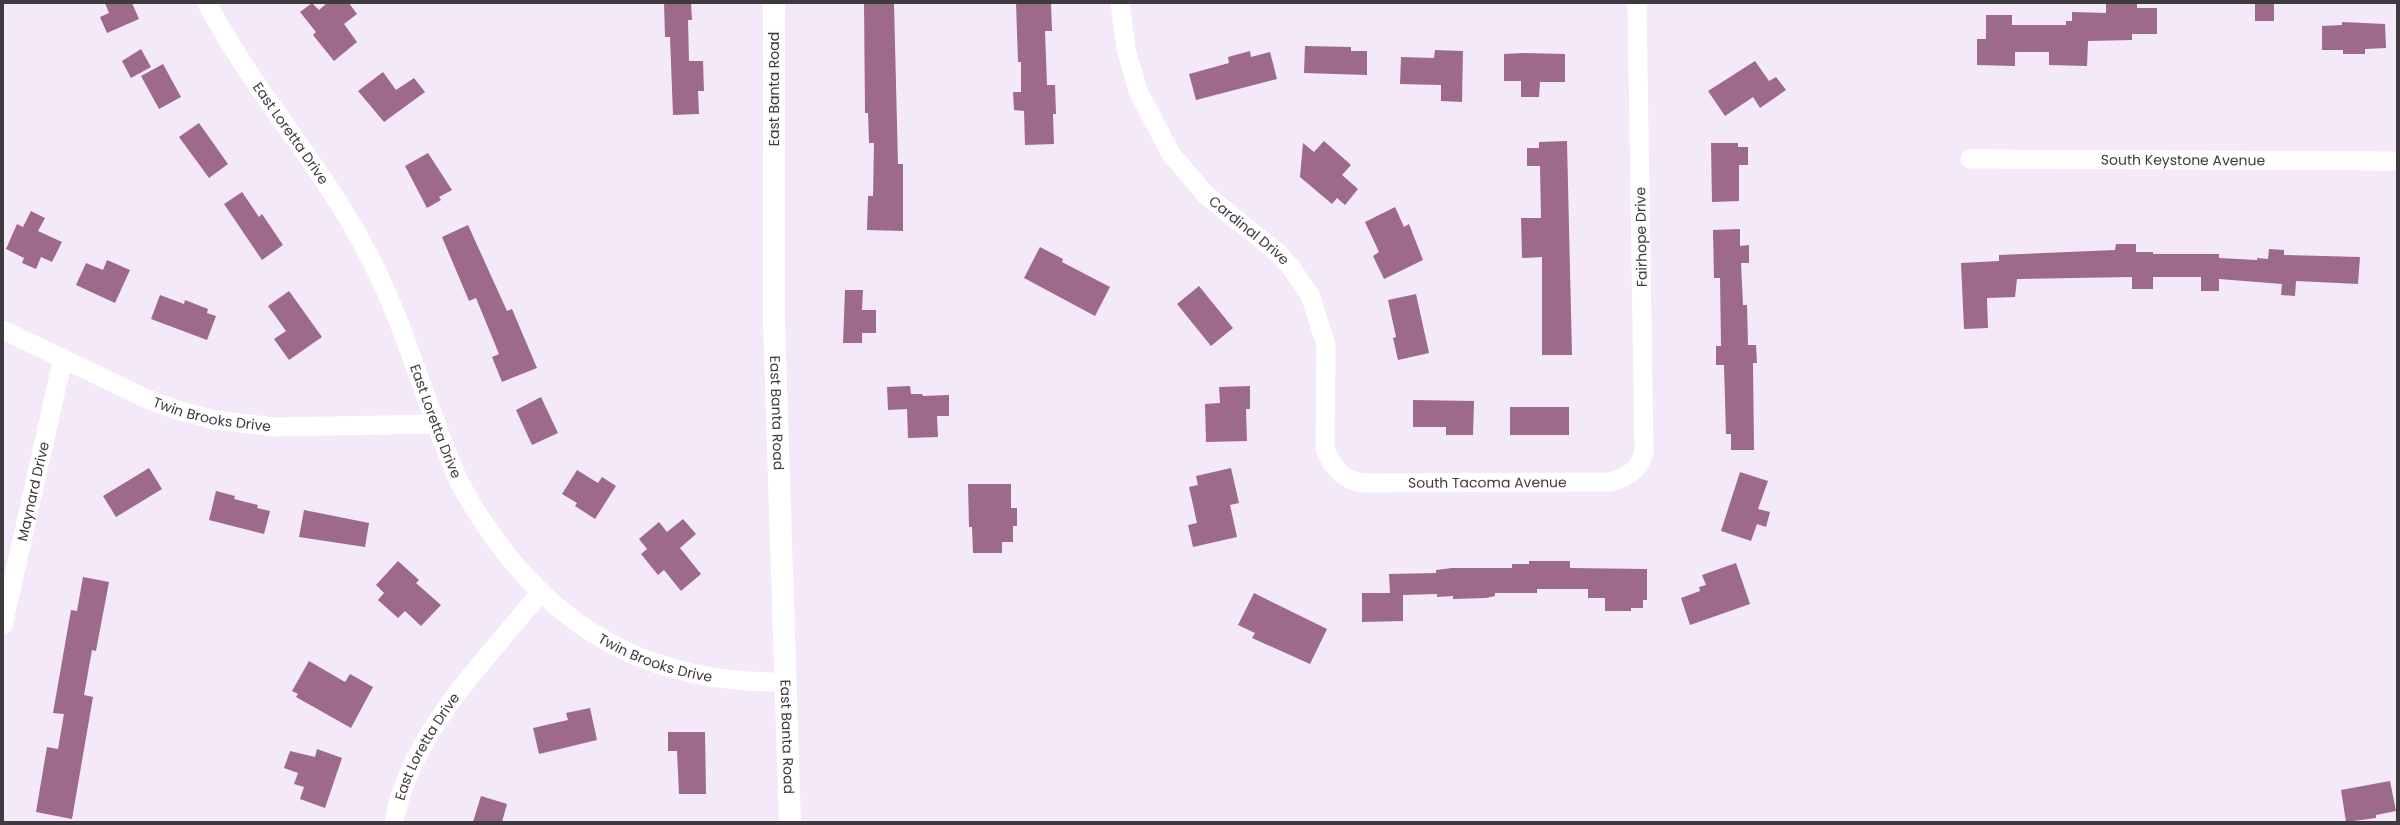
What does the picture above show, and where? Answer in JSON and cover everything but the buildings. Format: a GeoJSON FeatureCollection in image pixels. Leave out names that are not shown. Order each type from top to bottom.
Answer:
{"type":"FeatureCollection","features":[{"type":"Feature","properties":{"kind":"street","name":"East Loretta Drive"},"geometry":{"type":"LineString","coordinates":[[207,3],[240,61],[326,182],[368,252],[397,318],[452,466],[481,519],[506,554],[541,592],[450,704],[430,734],[410,773],[394,822]]}},
{"type":"Feature","properties":{"kind":"street","name":"East Banta Road"},"geometry":{"type":"LineString","coordinates":[[774,3],[774,323],[790,822]]}},
{"type":"Feature","properties":{"kind":"street","name":"Cardinal Drive"},"geometry":{"type":"LineString","coordinates":[[1120,3],[1126,49],[1138,91],[1171,154],[1206,195],[1278,253],[1290,266],[1310,295],[1326,345],[1325,448],[1329,460],[1338,471]]}},
{"type":"Feature","properties":{"kind":"street","name":"Fairhope Drive"},"geometry":{"type":"LineString","coordinates":[[1636,3],[1644,452],[1636,468]]}},
{"type":"Feature","properties":{"kind":"street","name":"South Keystone Avenue"},"geometry":{"type":"LineString","coordinates":[[1970,159],[2397,161]]}},
{"type":"Feature","properties":{"kind":"street","name":"Twin Brooks Drive"},"geometry":{"type":"LineString","coordinates":[[3,330],[156,402],[188,413],[226,422],[276,427],[437,424]]}},
{"type":"Feature","properties":{"kind":"street","name":"Maynard Drive"},"geometry":{"type":"LineString","coordinates":[[3,625],[63,358]]}},
{"type":"Feature","properties":{"kind":"street","name":"South Tacoma Avenue"},"geometry":{"type":"LineString","coordinates":[[1338,471],[1347,478],[1364,483],[1604,483],[1623,479],[1636,468]]}},
{"type":"Feature","properties":{"kind":"street","name":"Twin Brooks Drive"},"geometry":{"type":"LineString","coordinates":[[541,592],[561,610],[596,635],[627,652],[659,665],[703,677],[728,681],[786,682]]}}]}
